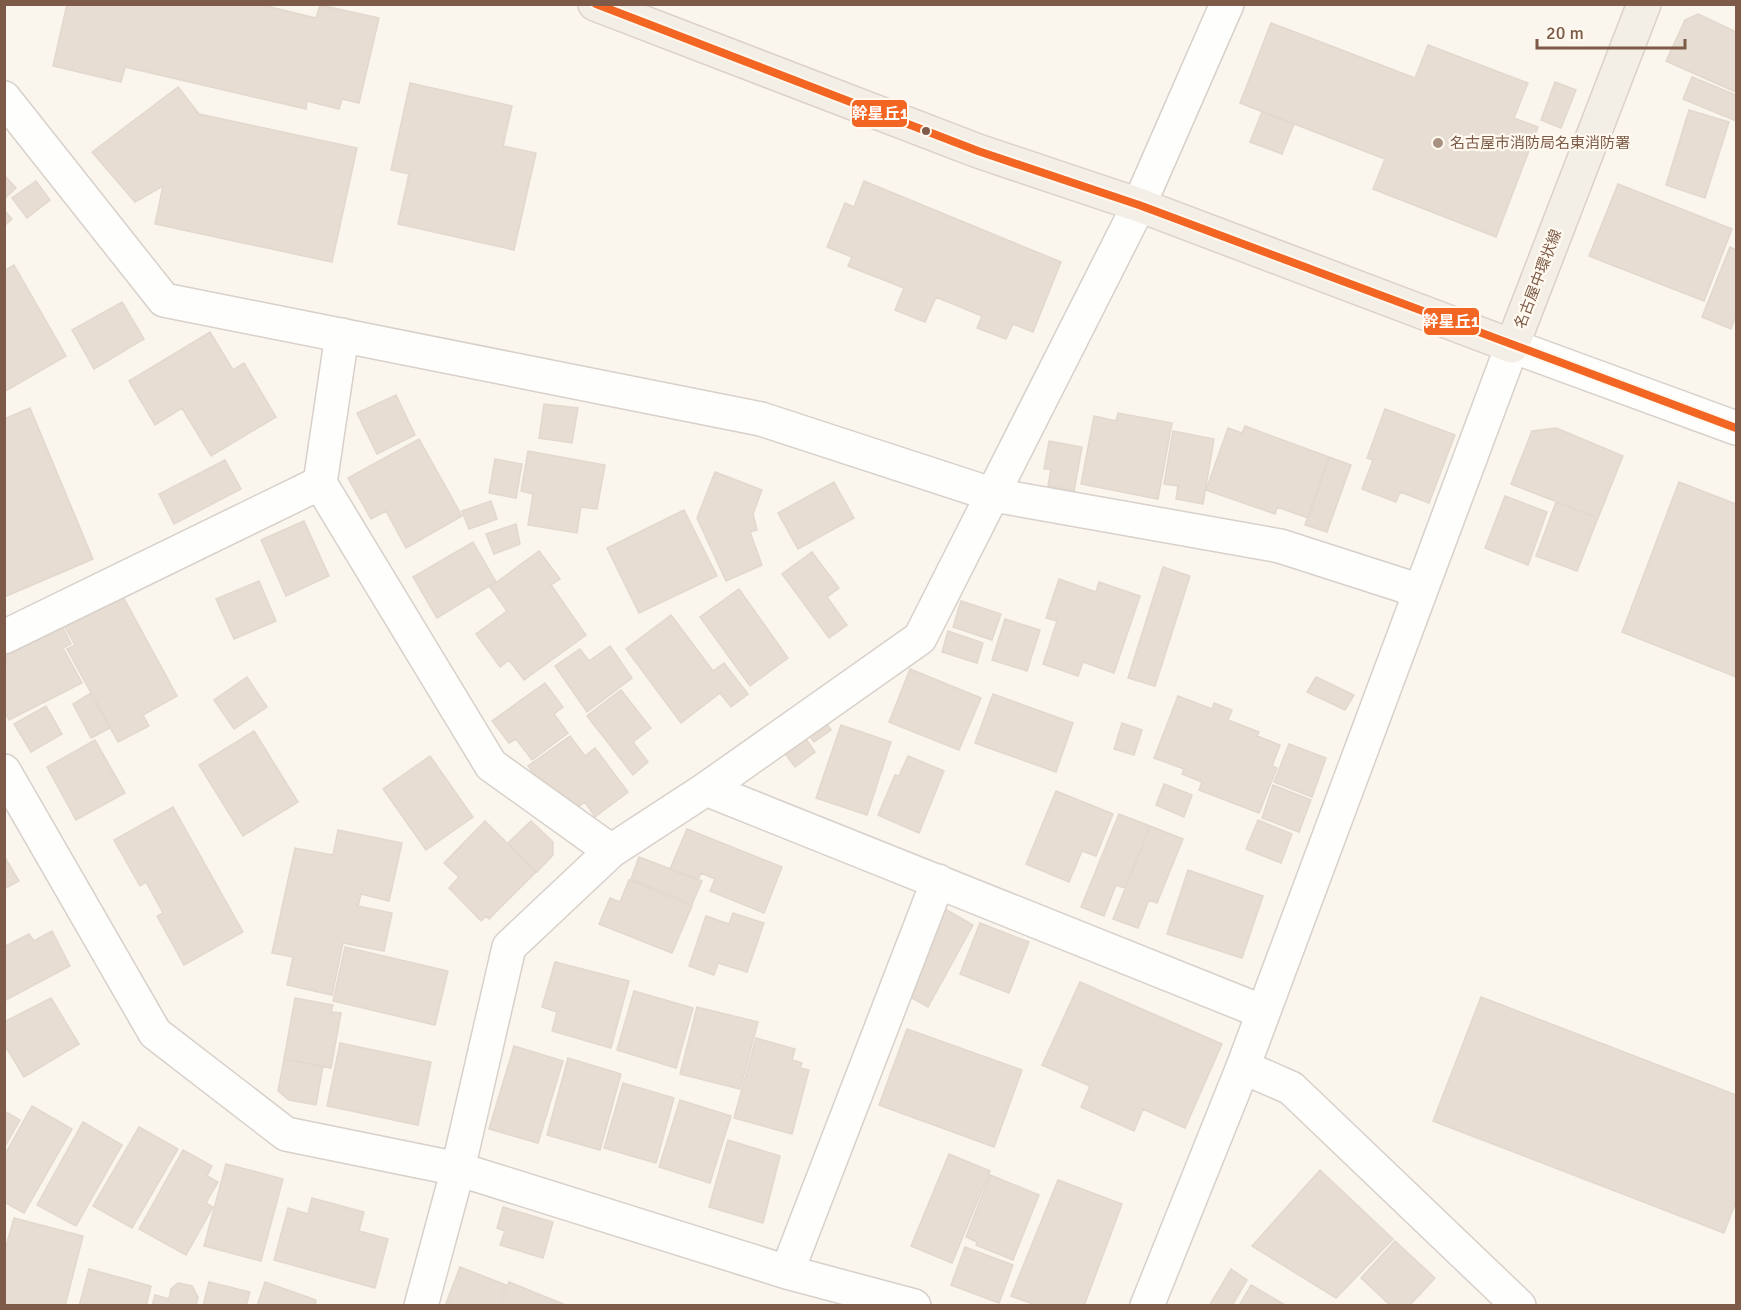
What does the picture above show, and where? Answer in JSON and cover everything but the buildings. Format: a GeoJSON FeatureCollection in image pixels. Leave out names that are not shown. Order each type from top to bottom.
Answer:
{"type":"FeatureCollection","features":[{"type":"Feature","properties":{"kind":"main road","name":"名古屋中環状線"},"geometry":{"type":"LineString","coordinates":[[595,4],[978,151],[1139,206],[1512,346],[1644,4]]}},
{"type":"Feature","properties":{"kind":"street"},"geometry":{"type":"LineString","coordinates":[[421,1305],[458,1169],[509,947],[611,852],[706,789],[920,638],[1139,206],[1227,4]]}},
{"type":"Feature","properties":{"kind":"street"},"geometry":{"type":"LineString","coordinates":[[4,98],[164,300],[761,419],[994,495],[1280,546],[1420,591]]}},
{"type":"Feature","properties":{"kind":"street"},"geometry":{"type":"LineString","coordinates":[[342,335],[320,483],[491,765],[611,852]]}},
{"type":"Feature","properties":{"kind":"street"},"geometry":{"type":"LineString","coordinates":[[1147,1305],[1243,1067],[1512,346],[1737,428]]}},
{"type":"Feature","properties":{"kind":"street"},"geometry":{"type":"LineString","coordinates":[[4,637],[320,483]]}},
{"type":"Feature","properties":{"kind":"street"},"geometry":{"type":"LineString","coordinates":[[4,771],[155,1033],[286,1134],[458,1169],[787,1272],[914,1305]]}},
{"type":"Feature","properties":{"kind":"street"},"geometry":{"type":"LineString","coordinates":[[706,789],[1263,1012]]}},
{"type":"Feature","properties":{"kind":"street"},"geometry":{"type":"LineString","coordinates":[[787,1272],[938,881]]}},
{"type":"Feature","properties":{"kind":"street"},"geometry":{"type":"LineString","coordinates":[[1243,1067],[1291,1088],[1519,1305]]}},
{"type":"Feature","properties":{"kind":"transit line","name":"幹星丘1"},"geometry":{"type":"LineString","coordinates":[[596,4],[978,151],[1139,205],[1736,428]]}},
{"type":"Feature","properties":{"kind":"place","name":"名古屋市消防局名東消防署"},"geometry":{"type":"Point","coordinates":[1438,143]}}]}
